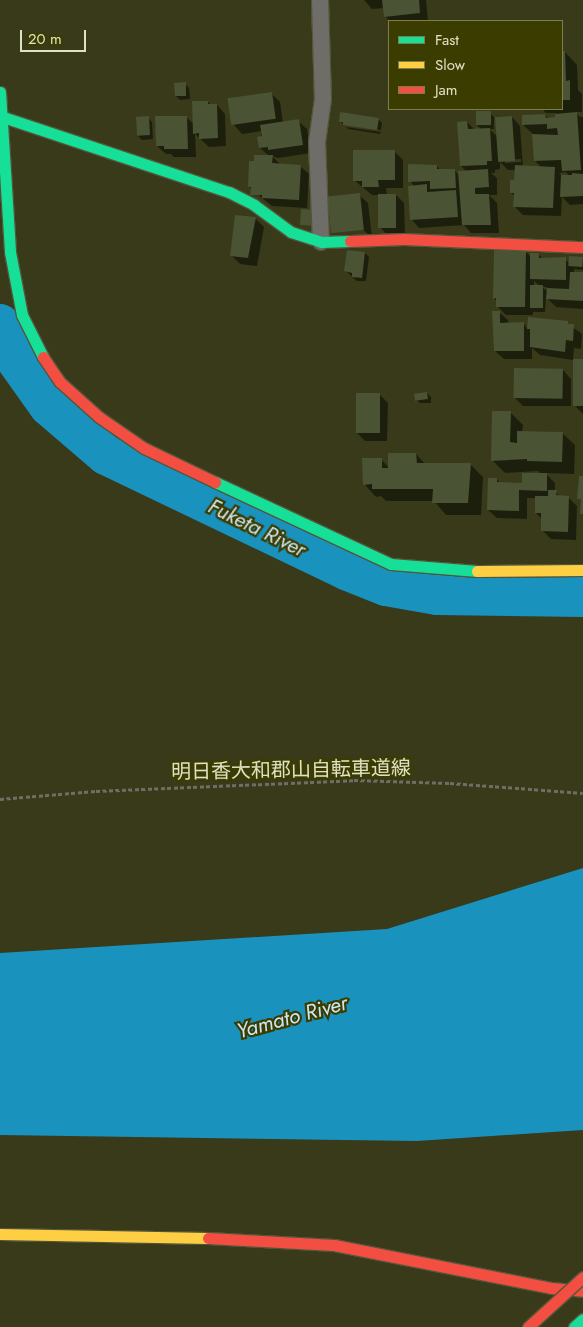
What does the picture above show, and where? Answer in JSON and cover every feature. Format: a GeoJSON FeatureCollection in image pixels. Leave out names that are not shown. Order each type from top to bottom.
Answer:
{"type":"FeatureCollection","features":[{"type":"Feature","properties":{"kind":"main road"},"geometry":{"type":"LineString","coordinates":[[0,92],[10,252],[22,316],[37,347],[60,382],[99,417],[144,448],[391,564],[461,571],[583,570]]}},
{"type":"Feature","properties":{"kind":"main road"},"geometry":{"type":"LineString","coordinates":[[3,117],[229,192],[254,205],[291,232],[321,242],[404,239],[583,247]]}},
{"type":"Feature","properties":{"kind":"main road"},"geometry":{"type":"LineString","coordinates":[[0,1234],[243,1239],[334,1244],[535,1285],[583,1292]]}},
{"type":"Feature","properties":{"kind":"main road"},"geometry":{"type":"LineString","coordinates":[[528,1327],[583,1277]]}},
{"type":"Feature","properties":{"kind":"main road"},"geometry":{"type":"LineString","coordinates":[[574,1327],[583,1319]]}},
{"type":"Feature","properties":{"kind":"street"},"geometry":{"type":"LineString","coordinates":[[320,0],[323,99],[317,142],[321,242]]}},
{"type":"Feature","properties":{"kind":"path","name":"明日香大和郡山自転車道線"},"geometry":{"type":"LineString","coordinates":[[0,799],[96,790],[354,780],[450,783],[583,794]]}},
{"type":"Feature","properties":{"kind":"water","name":"Yamato River"},"geometry":{"type":"Polygon","coordinates":[[[583,868],[583,1130],[417,1141],[0,1135],[0,953],[387,929],[583,868]]]}},
{"type":"Feature","properties":{"kind":"building"},"geometry":{"type":"Polygon","coordinates":[[[382,0],[419,0],[420,13],[384,17],[382,0]]]}},
{"type":"Feature","properties":{"kind":"building"},"geometry":{"type":"Polygon","coordinates":[[[563,51],[565,51],[566,81],[570,80],[570,100],[563,100],[563,51]]]}},
{"type":"Feature","properties":{"kind":"building"},"geometry":{"type":"Polygon","coordinates":[[[186,82],[186,96],[175,96],[174,83],[186,82]]]}},
{"type":"Feature","properties":{"kind":"building"},"geometry":{"type":"Polygon","coordinates":[[[272,92],[276,119],[231,125],[227,98],[272,92]]]}},
{"type":"Feature","properties":{"kind":"building"},"geometry":{"type":"Polygon","coordinates":[[[192,101],[208,101],[208,104],[217,104],[218,138],[199,139],[199,133],[193,134],[192,101]]]}},
{"type":"Feature","properties":{"kind":"building"},"geometry":{"type":"Polygon","coordinates":[[[476,111],[491,111],[491,125],[476,125],[476,111]]]}},
{"type":"Feature","properties":{"kind":"building"},"geometry":{"type":"Polygon","coordinates":[[[340,112],[379,118],[377,130],[343,125],[343,122],[339,122],[340,112]]]}},
{"type":"Feature","properties":{"kind":"building"},"geometry":{"type":"Polygon","coordinates":[[[577,112],[581,170],[562,171],[561,160],[534,161],[532,134],[558,135],[557,128],[547,129],[547,124],[522,125],[522,115],[545,114],[546,118],[555,117],[555,114],[577,112]]]}},
{"type":"Feature","properties":{"kind":"building"},"geometry":{"type":"Polygon","coordinates":[[[149,116],[150,135],[137,136],[136,117],[149,116]]]}},
{"type":"Feature","properties":{"kind":"building"},"geometry":{"type":"Polygon","coordinates":[[[155,116],[187,116],[188,149],[164,149],[164,146],[156,146],[155,116]]]}},
{"type":"Feature","properties":{"kind":"building"},"geometry":{"type":"Polygon","coordinates":[[[512,116],[515,161],[498,162],[495,117],[512,116]]]}},
{"type":"Feature","properties":{"kind":"building"},"geometry":{"type":"Polygon","coordinates":[[[299,119],[303,145],[268,150],[268,147],[259,148],[257,137],[262,136],[260,125],[299,119]]]}},
{"type":"Feature","properties":{"kind":"building"},"geometry":{"type":"Polygon","coordinates":[[[467,121],[468,129],[490,128],[492,161],[487,161],[487,165],[460,166],[457,122],[467,121]]]}},
{"type":"Feature","properties":{"kind":"building"},"geometry":{"type":"Polygon","coordinates":[[[353,150],[395,150],[395,180],[378,180],[379,187],[362,187],[362,181],[353,181],[353,150]]]}},
{"type":"Feature","properties":{"kind":"building"},"geometry":{"type":"Polygon","coordinates":[[[254,155],[273,155],[272,163],[301,165],[299,200],[262,198],[262,195],[250,195],[251,187],[248,187],[249,161],[254,161],[254,155]]]}},
{"type":"Feature","properties":{"kind":"building"},"geometry":{"type":"Polygon","coordinates":[[[408,164],[437,165],[437,169],[455,169],[456,188],[430,189],[430,181],[408,182],[408,164]]]}},
{"type":"Feature","properties":{"kind":"building"},"geometry":{"type":"Polygon","coordinates":[[[515,165],[555,167],[553,208],[513,207],[514,193],[510,193],[510,180],[514,180],[515,165]]]}},
{"type":"Feature","properties":{"kind":"building"},"geometry":{"type":"Polygon","coordinates":[[[488,169],[489,187],[475,188],[475,194],[489,194],[491,225],[462,225],[458,171],[488,169]]]}},
{"type":"Feature","properties":{"kind":"building"},"geometry":{"type":"Polygon","coordinates":[[[572,173],[583,174],[583,196],[560,197],[561,175],[572,175],[572,173]]]}},
{"type":"Feature","properties":{"kind":"building"},"geometry":{"type":"Polygon","coordinates":[[[427,184],[427,192],[456,190],[458,217],[410,220],[408,186],[427,184]]]}},
{"type":"Feature","properties":{"kind":"building"},"geometry":{"type":"Polygon","coordinates":[[[360,193],[364,230],[331,233],[327,196],[360,193]]]}},
{"type":"Feature","properties":{"kind":"building"},"geometry":{"type":"Polygon","coordinates":[[[378,194],[396,194],[396,228],[378,228],[378,194]]]}},
{"type":"Feature","properties":{"kind":"building"},"geometry":{"type":"Polygon","coordinates":[[[301,209],[314,210],[313,226],[300,225],[301,209]]]}},
{"type":"Feature","properties":{"kind":"building"},"geometry":{"type":"Polygon","coordinates":[[[235,215],[256,217],[248,258],[230,256],[235,215]]]}},
{"type":"Feature","properties":{"kind":"building"},"geometry":{"type":"Polygon","coordinates":[[[347,250],[365,252],[362,278],[352,277],[352,273],[344,271],[347,250]]]}},
{"type":"Feature","properties":{"kind":"building"},"geometry":{"type":"Polygon","coordinates":[[[494,250],[526,251],[525,307],[496,307],[496,298],[493,299],[494,250]]]}},
{"type":"Feature","properties":{"kind":"building"},"geometry":{"type":"Polygon","coordinates":[[[530,253],[539,253],[539,258],[566,257],[566,280],[530,279],[530,253]]]}},
{"type":"Feature","properties":{"kind":"building"},"geometry":{"type":"Polygon","coordinates":[[[569,256],[583,257],[582,267],[568,266],[569,256]]]}},
{"type":"Feature","properties":{"kind":"building"},"geometry":{"type":"Polygon","coordinates":[[[570,272],[583,272],[583,301],[546,299],[547,288],[569,289],[570,272]]]}},
{"type":"Feature","properties":{"kind":"building"},"geometry":{"type":"Polygon","coordinates":[[[530,285],[543,285],[543,308],[530,308],[530,285]]]}},
{"type":"Feature","properties":{"kind":"building"},"geometry":{"type":"Polygon","coordinates":[[[492,311],[500,311],[500,323],[524,322],[524,351],[494,351],[492,311]]]}},
{"type":"Feature","properties":{"kind":"building"},"geometry":{"type":"Polygon","coordinates":[[[528,317],[568,321],[568,324],[574,324],[573,341],[566,340],[565,352],[530,347],[530,329],[527,329],[528,317]]]}},
{"type":"Feature","properties":{"kind":"building"},"geometry":{"type":"Polygon","coordinates":[[[573,359],[583,359],[583,406],[573,406],[573,359]]]}},
{"type":"Feature","properties":{"kind":"building"},"geometry":{"type":"Polygon","coordinates":[[[514,368],[563,369],[562,399],[513,398],[514,368]]]}},
{"type":"Feature","properties":{"kind":"building"},"geometry":{"type":"Polygon","coordinates":[[[427,392],[428,399],[415,401],[414,394],[427,392]]]}},
{"type":"Feature","properties":{"kind":"building"},"geometry":{"type":"Polygon","coordinates":[[[356,393],[380,393],[380,433],[356,433],[356,393]]]}},
{"type":"Feature","properties":{"kind":"building"},"geometry":{"type":"Polygon","coordinates":[[[492,411],[511,411],[510,442],[517,443],[517,431],[563,432],[562,462],[527,461],[527,459],[491,461],[492,411]]]}},
{"type":"Feature","properties":{"kind":"building"},"geometry":{"type":"Polygon","coordinates":[[[388,453],[416,453],[417,463],[471,463],[468,503],[432,503],[433,489],[372,489],[372,484],[363,485],[362,458],[382,458],[382,468],[388,468],[388,453]]]}},
{"type":"Feature","properties":{"kind":"building"},"geometry":{"type":"Polygon","coordinates":[[[522,473],[547,473],[547,491],[519,490],[519,511],[487,510],[488,478],[497,478],[497,482],[522,483],[522,473]]]}},
{"type":"Feature","properties":{"kind":"building"},"geometry":{"type":"Polygon","coordinates":[[[579,476],[583,476],[583,514],[580,514],[581,499],[577,499],[579,476]]]}},
{"type":"Feature","properties":{"kind":"building"},"geometry":{"type":"Polygon","coordinates":[[[548,490],[557,490],[556,495],[569,496],[568,532],[541,531],[541,513],[535,513],[535,496],[548,496],[548,490]]]}},
{"type":"Feature","properties":{"kind":"waterway","name":"Fuketa River"},"geometry":{"type":"LineString","coordinates":[[0,324],[14,357],[49,406],[106,455],[348,571],[386,586],[437,595],[583,597]]}},
{"type":"Feature","properties":{"kind":"traffic: fast"},"geometry":{"type":"LineString","coordinates":[[0,92],[10,252],[22,315],[43,357]]}},
{"type":"Feature","properties":{"kind":"traffic: fast"},"geometry":{"type":"LineString","coordinates":[[3,117],[229,192],[254,205],[291,232],[321,242],[350,241]]}},
{"type":"Feature","properties":{"kind":"traffic: fast"},"geometry":{"type":"LineString","coordinates":[[215,482],[391,564],[477,571]]}},
{"type":"Feature","properties":{"kind":"traffic: fast"},"geometry":{"type":"LineString","coordinates":[[574,1327],[583,1319]]}},
{"type":"Feature","properties":{"kind":"traffic: slow"},"geometry":{"type":"LineString","coordinates":[[477,571],[583,570]]}},
{"type":"Feature","properties":{"kind":"traffic: slow"},"geometry":{"type":"LineString","coordinates":[[0,1234],[208,1238]]}},
{"type":"Feature","properties":{"kind":"traffic: jam"},"geometry":{"type":"LineString","coordinates":[[350,241],[404,239],[583,247]]}},
{"type":"Feature","properties":{"kind":"traffic: jam"},"geometry":{"type":"LineString","coordinates":[[43,357],[60,382],[99,417],[144,448],[215,482]]}},
{"type":"Feature","properties":{"kind":"traffic: jam"},"geometry":{"type":"LineString","coordinates":[[208,1238],[334,1245],[551,1288],[583,1291]]}},
{"type":"Feature","properties":{"kind":"traffic: jam"},"geometry":{"type":"LineString","coordinates":[[528,1327],[583,1277]]}}]}
